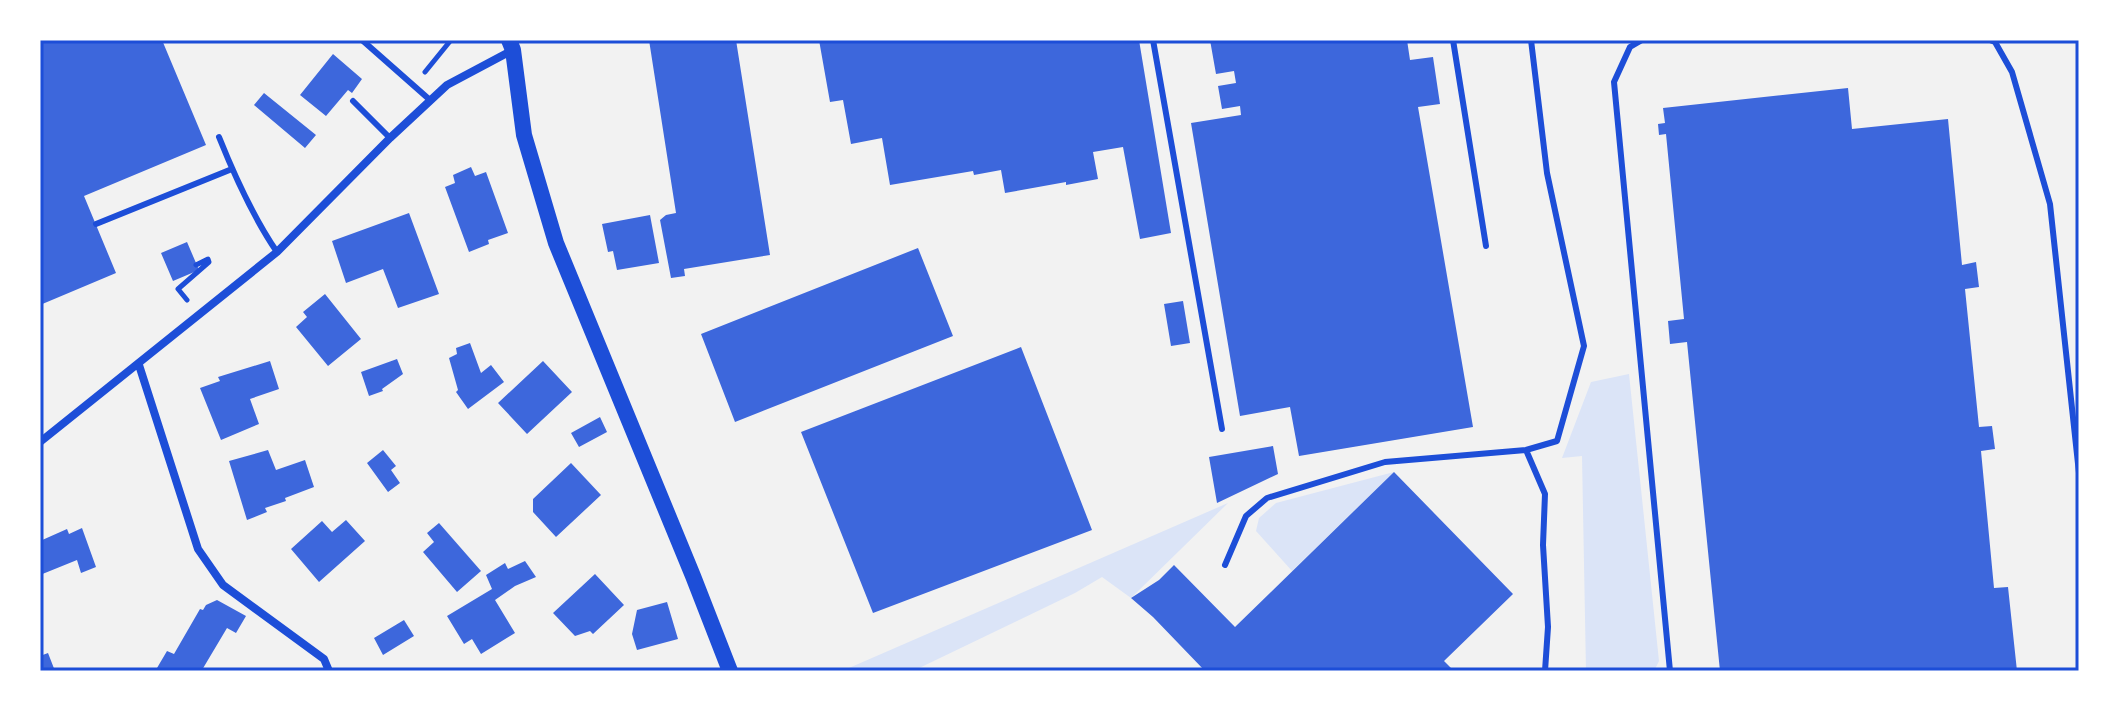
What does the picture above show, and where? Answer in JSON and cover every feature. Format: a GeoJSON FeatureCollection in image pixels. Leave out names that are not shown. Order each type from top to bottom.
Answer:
{"type":"FeatureCollection","features":[{"type":"Feature","properties":{"kind":"main road"},"geometry":{"type":"LineString","coordinates":[[512,43],[524,135],[556,243],[730,671]]}},
{"type":"Feature","properties":{"kind":"street"},"geometry":{"type":"LineString","coordinates":[[40,442],[277,252],[447,85],[463,79],[512,43]]}},
{"type":"Feature","properties":{"kind":"street"},"geometry":{"type":"LineString","coordinates":[[139,365],[198,549],[223,585],[324,659],[329,671]]}},
{"type":"Feature","properties":{"kind":"lane"},"geometry":{"type":"LineString","coordinates":[[362,40],[430,100]]}},
{"type":"Feature","properties":{"kind":"lane"},"geometry":{"type":"LineString","coordinates":[[1153,40],[1222,429]]}},
{"type":"Feature","properties":{"kind":"lane"},"geometry":{"type":"LineString","coordinates":[[1453,40],[1486,246]]}},
{"type":"Feature","properties":{"kind":"lane"},"geometry":{"type":"LineString","coordinates":[[1225,565],[1246,516],[1267,498],[1385,462],[1526,450],[1557,441],[1584,346],[1547,173],[1531,40]]}},
{"type":"Feature","properties":{"kind":"lane"},"geometry":{"type":"LineString","coordinates":[[1642,40],[1630,47],[1614,82],[1670,671]]}},
{"type":"Feature","properties":{"kind":"lane"},"geometry":{"type":"LineString","coordinates":[[1990,40],[1995,42],[2012,72],[2050,204],[2079,473]]}},
{"type":"Feature","properties":{"kind":"lane"},"geometry":{"type":"LineString","coordinates":[[353,101],[390,138]]}},
{"type":"Feature","properties":{"kind":"lane"},"geometry":{"type":"LineString","coordinates":[[219,137],[265,235],[277,252]]}},
{"type":"Feature","properties":{"kind":"lane"},"geometry":{"type":"LineString","coordinates":[[96,224],[232,169]]}},
{"type":"Feature","properties":{"kind":"lane"},"geometry":{"type":"LineString","coordinates":[[1526,450],[1545,494],[1543,545],[1548,627],[1545,671]]}},
{"type":"Feature","properties":{"kind":"path"},"geometry":{"type":"LineString","coordinates":[[444,50],[451,40]]}},
{"type":"Feature","properties":{"kind":"path"},"geometry":{"type":"LineString","coordinates":[[187,300],[178,289],[209,262],[208,259],[196,265]]}},
{"type":"Feature","properties":{"kind":"shaded area"},"geometry":{"type":"Polygon","coordinates":[[[1629,374],[1659,661],[1654,671],[1586,671],[1582,456],[1562,458],[1591,382],[1629,374]]]}},
{"type":"Feature","properties":{"kind":"shaded area"},"geometry":{"type":"Polygon","coordinates":[[[1394,472],[1292,571],[1256,531],[1259,518],[1276,503],[1394,472]]]}},
{"type":"Feature","properties":{"kind":"shaded area"},"geometry":{"type":"Polygon","coordinates":[[[1228,503],[1131,598],[1102,577],[913,671],[842,671],[1228,503]]]}},
{"type":"Feature","properties":{"kind":"building"},"geometry":{"type":"Polygon","coordinates":[[[40,40],[162,40],[206,145],[84,196],[116,273],[40,305],[40,40]]]}},
{"type":"Feature","properties":{"kind":"building"},"geometry":{"type":"Polygon","coordinates":[[[649,40],[736,40],[770,255],[684,269],[685,276],[671,278],[660,220],[676,213],[649,40]]]}},
{"type":"Feature","properties":{"kind":"building"},"geometry":{"type":"Polygon","coordinates":[[[819,40],[1139,40],[1171,233],[1140,239],[1123,147],[1093,152],[1098,179],[1066,185],[1066,182],[1005,193],[1001,170],[974,175],[973,171],[890,185],[882,138],[851,144],[843,100],[830,102],[819,40]]]}},
{"type":"Feature","properties":{"kind":"building"},"geometry":{"type":"Polygon","coordinates":[[[1210,40],[1407,40],[1410,60],[1433,57],[1440,104],[1418,107],[1473,427],[1299,456],[1290,407],[1240,416],[1191,123],[1241,115],[1240,106],[1222,109],[1218,86],[1236,83],[1234,71],[1216,74],[1210,40]]]}},
{"type":"Feature","properties":{"kind":"building"},"geometry":{"type":"Polygon","coordinates":[[[333,54],[362,79],[352,93],[348,90],[326,116],[300,95],[333,54]]]}},
{"type":"Feature","properties":{"kind":"building"},"geometry":{"type":"Polygon","coordinates":[[[1848,88],[1852,129],[1948,119],[1962,265],[1976,262],[1979,287],[1965,289],[1979,427],[1992,426],[1995,449],[1981,451],[1994,588],[2008,587],[2017,671],[1720,671],[1687,342],[1670,344],[1668,321],[1684,319],[1666,134],[1659,135],[1658,124],[1665,123],[1663,108],[1848,88]]]}},
{"type":"Feature","properties":{"kind":"building"},"geometry":{"type":"Polygon","coordinates":[[[264,93],[316,135],[305,148],[254,105],[264,93]]]}},
{"type":"Feature","properties":{"kind":"building"},"geometry":{"type":"Polygon","coordinates":[[[471,167],[475,176],[486,172],[508,233],[488,240],[489,244],[469,252],[445,187],[455,183],[453,175],[471,167]]]}},
{"type":"Feature","properties":{"kind":"building"},"geometry":{"type":"Polygon","coordinates":[[[409,213],[439,294],[398,308],[383,269],[346,283],[332,241],[409,213]]]}},
{"type":"Feature","properties":{"kind":"building"},"geometry":{"type":"Polygon","coordinates":[[[650,215],[659,263],[617,270],[613,251],[608,252],[602,224],[650,215]]]}},
{"type":"Feature","properties":{"kind":"building"},"geometry":{"type":"Polygon","coordinates":[[[187,242],[199,270],[173,281],[161,253],[187,242]]]}},
{"type":"Feature","properties":{"kind":"building"},"geometry":{"type":"Polygon","coordinates":[[[918,248],[953,336],[735,422],[701,334],[918,248]]]}},
{"type":"Feature","properties":{"kind":"building"},"geometry":{"type":"Polygon","coordinates":[[[325,294],[361,339],[328,366],[296,327],[307,317],[303,312],[325,294]]]}},
{"type":"Feature","properties":{"kind":"building"},"geometry":{"type":"Polygon","coordinates":[[[1183,301],[1190,343],[1171,346],[1164,304],[1183,301]]]}},
{"type":"Feature","properties":{"kind":"building"},"geometry":{"type":"Polygon","coordinates":[[[470,343],[481,373],[491,365],[504,382],[468,409],[456,392],[449,358],[457,354],[456,348],[470,343]]]}},
{"type":"Feature","properties":{"kind":"building"},"geometry":{"type":"Polygon","coordinates":[[[1021,347],[1092,530],[873,613],[801,432],[1021,347]]]}},
{"type":"Feature","properties":{"kind":"building"},"geometry":{"type":"Polygon","coordinates":[[[397,359],[403,374],[383,391],[369,396],[361,372],[397,359]]]}},
{"type":"Feature","properties":{"kind":"building"},"geometry":{"type":"Polygon","coordinates":[[[270,361],[279,389],[250,399],[259,424],[221,440],[200,388],[220,381],[218,377],[270,361]]]}},
{"type":"Feature","properties":{"kind":"building"},"geometry":{"type":"Polygon","coordinates":[[[543,361],[572,392],[527,434],[498,403],[543,361]]]}},
{"type":"Feature","properties":{"kind":"building"},"geometry":{"type":"Polygon","coordinates":[[[600,417],[607,432],[579,447],[571,433],[600,417]]]}},
{"type":"Feature","properties":{"kind":"building"},"geometry":{"type":"Polygon","coordinates":[[[1273,446],[1278,474],[1217,503],[1209,457],[1273,446]]]}},
{"type":"Feature","properties":{"kind":"building"},"geometry":{"type":"Polygon","coordinates":[[[268,450],[276,470],[305,460],[314,487],[285,498],[286,501],[265,508],[267,512],[247,520],[229,461],[268,450]]]}},
{"type":"Feature","properties":{"kind":"building"},"geometry":{"type":"Polygon","coordinates":[[[383,450],[396,466],[391,470],[400,483],[388,492],[367,463],[383,450]]]}},
{"type":"Feature","properties":{"kind":"building"},"geometry":{"type":"Polygon","coordinates":[[[571,463],[601,495],[556,537],[533,512],[533,499],[571,463]]]}},
{"type":"Feature","properties":{"kind":"building"},"geometry":{"type":"Polygon","coordinates":[[[1394,472],[1513,594],[1444,661],[1452,669],[1450,671],[1205,671],[1131,598],[1159,580],[1174,565],[1235,627],[1394,472]]]}},
{"type":"Feature","properties":{"kind":"building"},"geometry":{"type":"Polygon","coordinates":[[[346,520],[365,541],[319,582],[291,549],[322,521],[332,532],[346,520]]]}},
{"type":"Feature","properties":{"kind":"building"},"geometry":{"type":"Polygon","coordinates":[[[439,523],[481,571],[457,592],[423,552],[434,542],[427,533],[439,523]]]}},
{"type":"Feature","properties":{"kind":"building"},"geometry":{"type":"Polygon","coordinates":[[[82,528],[96,567],[81,573],[77,560],[40,575],[40,541],[67,529],[69,534],[82,528]]]}},
{"type":"Feature","properties":{"kind":"building"},"geometry":{"type":"Polygon","coordinates":[[[525,561],[536,577],[515,586],[495,600],[515,633],[481,654],[472,639],[464,644],[447,616],[492,589],[486,575],[505,563],[508,569],[525,561]]]}},
{"type":"Feature","properties":{"kind":"building"},"geometry":{"type":"Polygon","coordinates":[[[595,574],[624,605],[593,634],[590,631],[575,636],[553,613],[595,574]]]}},
{"type":"Feature","properties":{"kind":"building"},"geometry":{"type":"Polygon","coordinates":[[[217,600],[246,616],[236,633],[227,628],[202,670],[161,671],[157,668],[167,651],[174,654],[200,609],[217,600]]]}},
{"type":"Feature","properties":{"kind":"building"},"geometry":{"type":"Polygon","coordinates":[[[667,602],[678,639],[637,650],[632,634],[637,610],[667,602]]]}},
{"type":"Feature","properties":{"kind":"building"},"geometry":{"type":"Polygon","coordinates":[[[404,620],[414,636],[383,655],[374,638],[404,620]]]}},
{"type":"Feature","properties":{"kind":"building"},"geometry":{"type":"Polygon","coordinates":[[[48,653],[55,671],[43,671],[40,656],[48,653]]]}}]}
